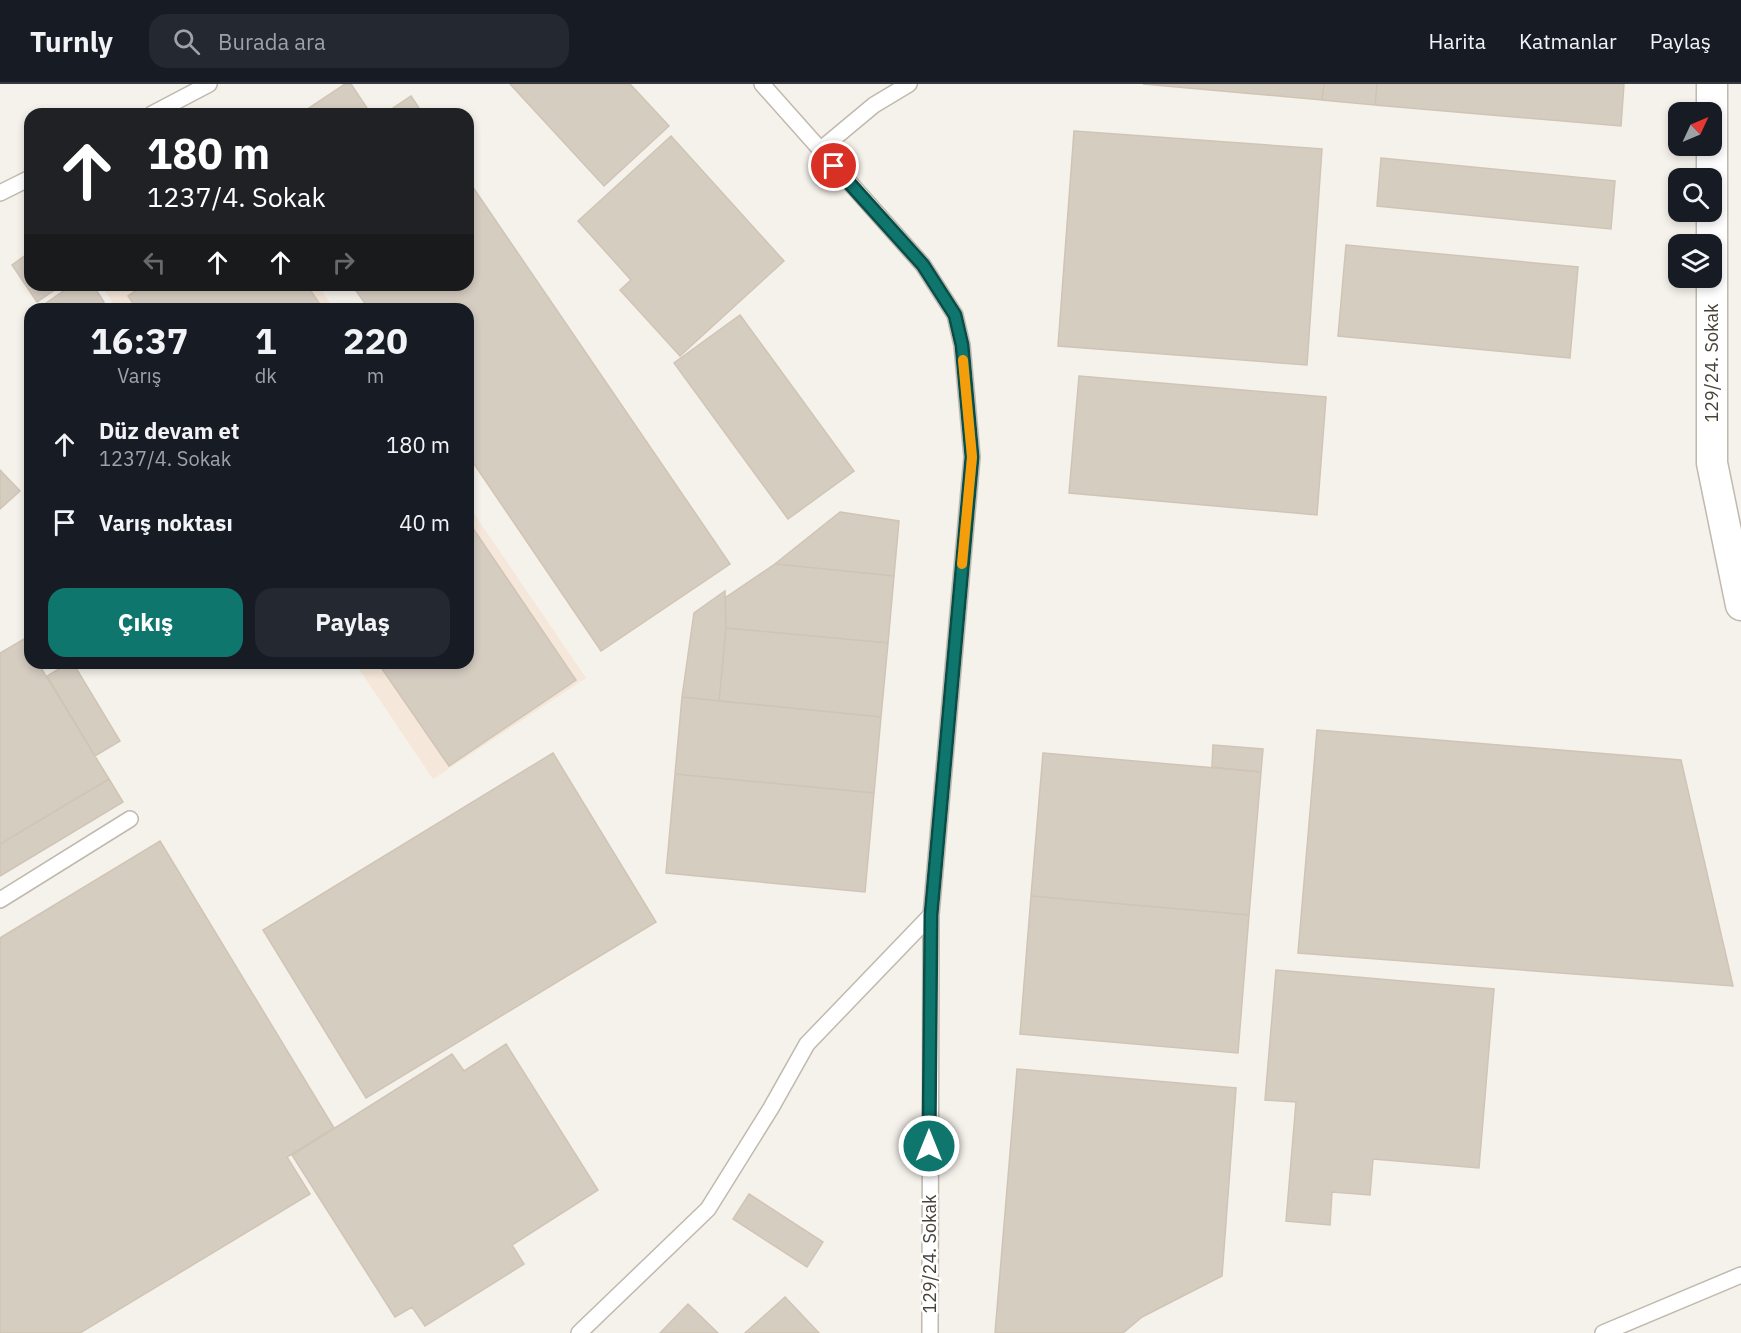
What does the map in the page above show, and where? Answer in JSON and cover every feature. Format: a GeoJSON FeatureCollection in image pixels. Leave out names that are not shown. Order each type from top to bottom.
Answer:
{"type":"FeatureCollection","features":[{"type":"Feature","properties":{"kind":"street","name":"129/24. Sokak"},"geometry":{"type":"LineString","coordinates":[[1712,84],[1712,463],[1741,605]]}},
{"type":"Feature","properties":{"kind":"lane","name":"129/24. Sokak"},"geometry":{"type":"LineString","coordinates":[[762,84],[923,265],[955,315],[962,345],[972,457],[931,915],[930,1333]]}},
{"type":"Feature","properties":{"kind":"lane"},"geometry":{"type":"LineString","coordinates":[[820,150],[874,105],[909,84]]}},
{"type":"Feature","properties":{"kind":"lane"},"geometry":{"type":"LineString","coordinates":[[162,108],[201,86]]}},
{"type":"Feature","properties":{"kind":"lane"},"geometry":{"type":"LineString","coordinates":[[0,193],[24,181]]}},
{"type":"Feature","properties":{"kind":"lane"},"geometry":{"type":"LineString","coordinates":[[0,900],[130,819]]}},
{"type":"Feature","properties":{"kind":"lane"},"geometry":{"type":"LineString","coordinates":[[579,1333],[708,1209],[771,1108],[807,1044],[931,915]]}},
{"type":"Feature","properties":{"kind":"lane"},"geometry":{"type":"LineString","coordinates":[[1603,1333],[1741,1275]]}},
{"type":"Feature","properties":{"kind":"shaded area"},"geometry":{"type":"Polygon","coordinates":[[[105,291],[322,291],[330,303],[113,303],[105,291]]]}},
{"type":"Feature","properties":{"kind":"shaded area"},"geometry":{"type":"Polygon","coordinates":[[[474,514],[586,678],[433,779],[359,669],[474,669],[474,514]]]}},
{"type":"Feature","properties":{"kind":"building"},"geometry":{"type":"Polygon","coordinates":[[[345,84],[351,84],[367,108],[309,108],[345,84]]]}},
{"type":"Feature","properties":{"kind":"building"},"geometry":{"type":"Polygon","coordinates":[[[510,84],[630,84],[669,126],[604,186],[510,84]]]}},
{"type":"Feature","properties":{"kind":"building"},"geometry":{"type":"Polygon","coordinates":[[[1143,84],[1324,84],[1322,100],[1143,84]]]}},
{"type":"Feature","properties":{"kind":"building"},"geometry":{"type":"Polygon","coordinates":[[[1324,84],[1377,84],[1375,105],[1322,100],[1324,84]]]}},
{"type":"Feature","properties":{"kind":"building"},"geometry":{"type":"Polygon","coordinates":[[[1377,84],[1624,84],[1621,126],[1375,105],[1377,84]]]}},
{"type":"Feature","properties":{"kind":"building"},"geometry":{"type":"Polygon","coordinates":[[[411,96],[419,108],[393,108],[411,96]]]}},
{"type":"Feature","properties":{"kind":"building"},"geometry":{"type":"Polygon","coordinates":[[[1074,131],[1322,149],[1307,365],[1058,346],[1074,131]]]}},
{"type":"Feature","properties":{"kind":"building"},"geometry":{"type":"Polygon","coordinates":[[[671,136],[784,261],[680,356],[620,290],[631,280],[578,221],[671,136]]]}},
{"type":"Feature","properties":{"kind":"building"},"geometry":{"type":"Polygon","coordinates":[[[1381,158],[1615,181],[1611,229],[1377,206],[1381,158]]]}},
{"type":"Feature","properties":{"kind":"building"},"geometry":{"type":"Polygon","coordinates":[[[474,189],[730,564],[601,651],[474,464],[474,303],[365,303],[356,291],[474,291],[474,189]]]}},
{"type":"Feature","properties":{"kind":"building"},"geometry":{"type":"Polygon","coordinates":[[[1346,245],[1578,267],[1570,358],[1338,336],[1346,245]]]}},
{"type":"Feature","properties":{"kind":"building"},"geometry":{"type":"Polygon","coordinates":[[[24,256],[24,283],[12,265],[24,256]]]}},
{"type":"Feature","properties":{"kind":"building"},"geometry":{"type":"Polygon","coordinates":[[[30,291],[53,291],[37,302],[30,291]]]}},
{"type":"Feature","properties":{"kind":"building"},"geometry":{"type":"Polygon","coordinates":[[[63,291],[97,291],[104,302],[103,303],[46,303],[63,291]]]}},
{"type":"Feature","properties":{"kind":"building"},"geometry":{"type":"Polygon","coordinates":[[[135,291],[311,291],[319,303],[133,303],[128,296],[135,291]]]}},
{"type":"Feature","properties":{"kind":"building"},"geometry":{"type":"Polygon","coordinates":[[[740,315],[854,471],[788,519],[674,363],[740,315]]]}},
{"type":"Feature","properties":{"kind":"building"},"geometry":{"type":"Polygon","coordinates":[[[1079,376],[1326,397],[1317,515],[1069,493],[1079,376]]]}},
{"type":"Feature","properties":{"kind":"building"},"geometry":{"type":"Polygon","coordinates":[[[0,470],[20,491],[0,509],[0,470]]]}},
{"type":"Feature","properties":{"kind":"building"},"geometry":{"type":"Polygon","coordinates":[[[840,512],[899,521],[894,576],[775,564],[840,512]]]}},
{"type":"Feature","properties":{"kind":"building"},"geometry":{"type":"Polygon","coordinates":[[[474,530],[576,680],[449,766],[382,669],[474,669],[474,530]]]}},
{"type":"Feature","properties":{"kind":"building"},"geometry":{"type":"Polygon","coordinates":[[[775,564],[894,576],[888,643],[726,628],[725,598],[775,564]]]}},
{"type":"Feature","properties":{"kind":"building"},"geometry":{"type":"Polygon","coordinates":[[[725,591],[726,628],[719,701],[682,697],[694,613],[725,591]]]}},
{"type":"Feature","properties":{"kind":"building"},"geometry":{"type":"Polygon","coordinates":[[[726,628],[888,643],[881,717],[719,701],[726,628]]]}},
{"type":"Feature","properties":{"kind":"building"},"geometry":{"type":"Polygon","coordinates":[[[24,639],[24,669],[42,669],[109,779],[0,844],[0,653],[24,639]]]}},
{"type":"Feature","properties":{"kind":"building"},"geometry":{"type":"Polygon","coordinates":[[[59,669],[77,669],[120,741],[95,756],[47,676],[59,669]]]}},
{"type":"Feature","properties":{"kind":"building"},"geometry":{"type":"Polygon","coordinates":[[[682,697],[881,717],[874,793],[675,774],[682,697]]]}},
{"type":"Feature","properties":{"kind":"building"},"geometry":{"type":"Polygon","coordinates":[[[1317,730],[1681,760],[1733,986],[1298,953],[1317,730]]]}},
{"type":"Feature","properties":{"kind":"building"},"geometry":{"type":"Polygon","coordinates":[[[1213,745],[1263,749],[1261,772],[1212,767],[1213,745]]]}},
{"type":"Feature","properties":{"kind":"building"},"geometry":{"type":"Polygon","coordinates":[[[553,753],[656,922],[366,1098],[263,930],[553,753]]]}},
{"type":"Feature","properties":{"kind":"building"},"geometry":{"type":"Polygon","coordinates":[[[1043,753],[1261,772],[1249,915],[1031,896],[1043,753]]]}},
{"type":"Feature","properties":{"kind":"building"},"geometry":{"type":"Polygon","coordinates":[[[675,774],[874,793],[865,892],[666,873],[675,774]]]}},
{"type":"Feature","properties":{"kind":"building"},"geometry":{"type":"Polygon","coordinates":[[[109,779],[123,802],[0,876],[0,844],[109,779]]]}},
{"type":"Feature","properties":{"kind":"building"},"geometry":{"type":"Polygon","coordinates":[[[160,841],[334,1128],[287,1157],[310,1194],[80,1333],[0,1333],[0,938],[160,841]]]}},
{"type":"Feature","properties":{"kind":"building"},"geometry":{"type":"Polygon","coordinates":[[[1031,896],[1249,915],[1238,1053],[1020,1034],[1031,896]]]}},
{"type":"Feature","properties":{"kind":"building"},"geometry":{"type":"Polygon","coordinates":[[[1276,970],[1494,989],[1479,1168],[1373,1159],[1370,1195],[1332,1192],[1330,1225],[1286,1221],[1296,1102],[1265,1100],[1276,970]]]}},
{"type":"Feature","properties":{"kind":"building"},"geometry":{"type":"Polygon","coordinates":[[[506,1044],[598,1190],[512,1245],[524,1264],[425,1326],[412,1307],[395,1317],[292,1155],[452,1054],[464,1071],[506,1044]]]}},
{"type":"Feature","properties":{"kind":"building"},"geometry":{"type":"Polygon","coordinates":[[[1017,1069],[1236,1088],[1222,1276],[1142,1317],[1123,1333],[995,1333],[1017,1069]]]}},
{"type":"Feature","properties":{"kind":"building"},"geometry":{"type":"Polygon","coordinates":[[[749,1194],[823,1242],[807,1267],[733,1219],[749,1194]]]}},
{"type":"Feature","properties":{"kind":"building"},"geometry":{"type":"Polygon","coordinates":[[[785,1297],[819,1333],[745,1333],[785,1297]]]}},
{"type":"Feature","properties":{"kind":"building"},"geometry":{"type":"Polygon","coordinates":[[[688,1304],[718,1333],[660,1333],[688,1304]]]}},
{"type":"Feature","properties":{"kind":"slow traffic"},"geometry":{"type":"LineString","coordinates":[[962,564],[972,457],[963,360]]}},
{"type":"Feature","properties":{"kind":"route"},"geometry":{"type":"LineString","coordinates":[[834,166],[923,265],[955,315],[962,345],[972,457],[931,915],[929,1146]]}}]}
